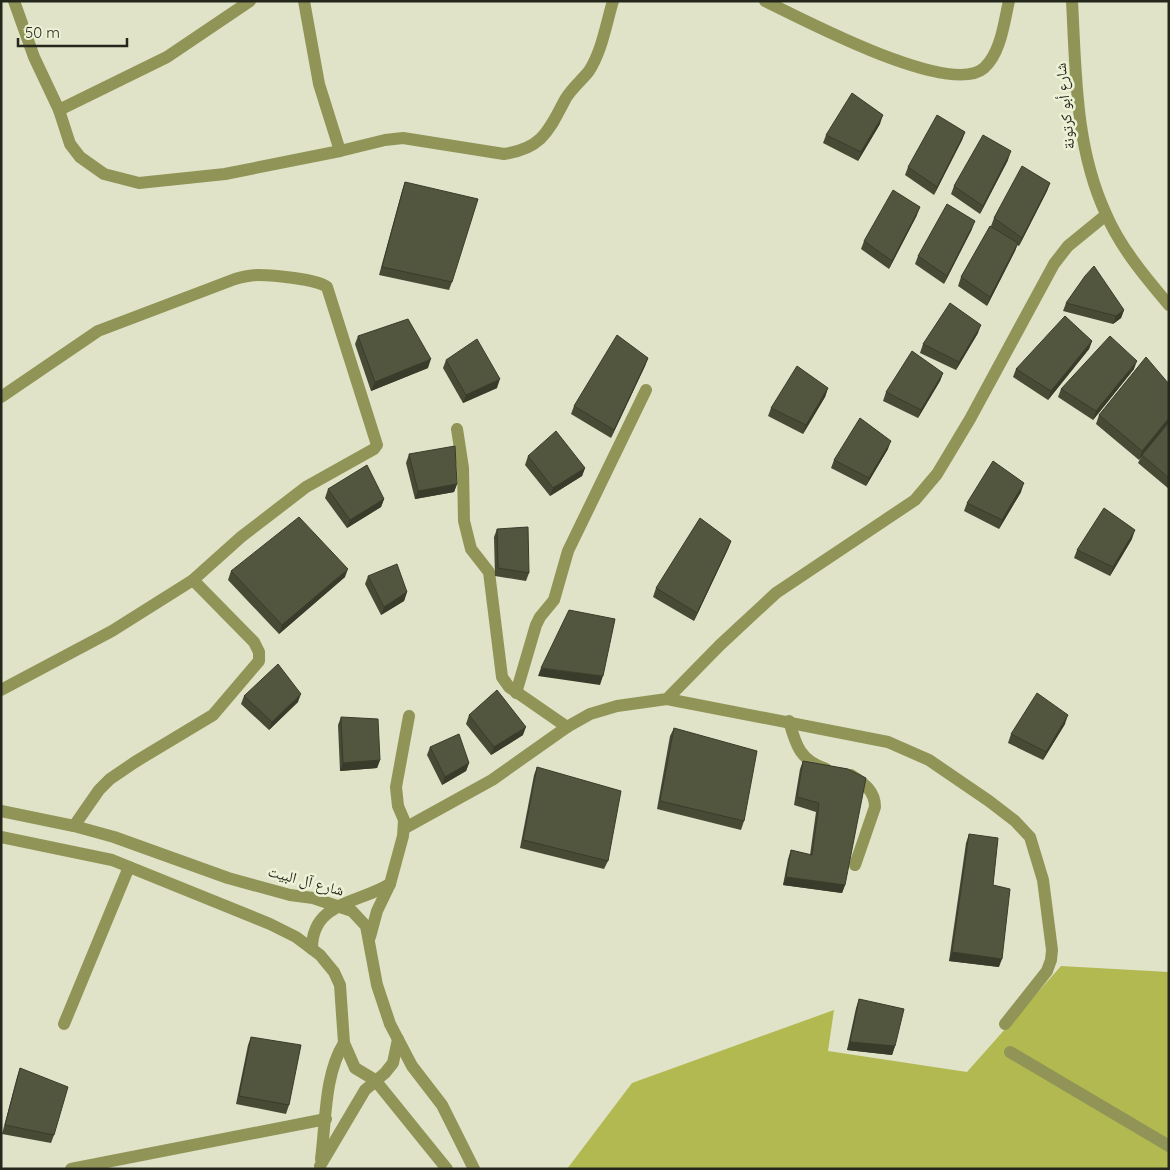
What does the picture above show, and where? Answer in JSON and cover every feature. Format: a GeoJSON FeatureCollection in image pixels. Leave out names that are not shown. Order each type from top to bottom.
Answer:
{"type":"FeatureCollection","features":[{"type":"Feature","properties":{"kind":"street"},"geometry":{"type":"LineString","coordinates":[[14,1],[34,58],[59,110],[70,144],[80,158],[104,174],[139,183],[224,174],[403,138],[504,154],[516,152],[538,142],[552,126],[567,96],[589,70],[596,56],[614,1]]}},
{"type":"Feature","properties":{"kind":"street"},"geometry":{"type":"LineString","coordinates":[[59,110],[167,57],[250,1]]}},
{"type":"Feature","properties":{"kind":"street"},"geometry":{"type":"LineString","coordinates":[[304,1],[319,84],[340,151]]}},
{"type":"Feature","properties":{"kind":"street"},"geometry":{"type":"LineString","coordinates":[[765,1],[873,52],[918,68],[960,76],[983,69],[992,59],[999,42],[1009,1]]}},
{"type":"Feature","properties":{"kind":"street","name":"شارع أبو كرتونة"},"geometry":{"type":"LineString","coordinates":[[1072,1],[1082,137],[1094,184],[1106,215],[1150,282],[1169,305]]}},
{"type":"Feature","properties":{"kind":"street"},"geometry":{"type":"LineString","coordinates":[[667,699],[770,597],[915,500],[924,491],[937,474],[970,419],[1054,264],[1068,246],[1106,215]]}},
{"type":"Feature","properties":{"kind":"street"},"geometry":{"type":"LineString","coordinates":[[1,397],[98,331],[235,279],[256,275],[271,276],[316,283],[327,287],[377,446],[306,487],[241,537],[193,580],[112,630],[1,690]]}},
{"type":"Feature","properties":{"kind":"street"},"geometry":{"type":"LineString","coordinates":[[516,693],[536,625],[554,600],[568,551],[646,390]]}},
{"type":"Feature","properties":{"kind":"street"},"geometry":{"type":"LineString","coordinates":[[457,430],[464,468],[463,509],[466,528],[472,549],[490,572],[502,677],[506,684],[516,693],[567,727]]}},
{"type":"Feature","properties":{"kind":"street"},"geometry":{"type":"LineString","coordinates":[[74,826],[99,790],[110,779],[213,715],[259,661],[259,652],[254,642],[193,580]]}},
{"type":"Feature","properties":{"kind":"street"},"geometry":{"type":"LineString","coordinates":[[405,828],[492,780],[567,727],[601,709],[667,699],[789,721],[888,742],[915,752],[989,801],[1015,821],[1030,837],[1043,880],[1051,960],[1041,979],[1005,1024]]}},
{"type":"Feature","properties":{"kind":"street"},"geometry":{"type":"LineString","coordinates":[[370,939],[377,910],[390,884],[405,828],[398,806],[396,787],[409,716]]}},
{"type":"Feature","properties":{"kind":"street"},"geometry":{"type":"LineString","coordinates":[[789,721],[798,749],[814,765],[830,770]]}},
{"type":"Feature","properties":{"kind":"street"},"geometry":{"type":"LineString","coordinates":[[851,775],[864,784],[875,799],[855,865]]}},
{"type":"Feature","properties":{"kind":"street","name":"شارع آل البيت"},"geometry":{"type":"LineString","coordinates":[[1,811],[74,826],[114,837],[228,878],[338,906],[352,911],[360,917],[366,926],[370,939],[382,1005],[412,1066],[442,1105],[474,1169]]}},
{"type":"Feature","properties":{"kind":"street"},"geometry":{"type":"LineString","coordinates":[[1,837],[103,858],[270,924],[296,937],[312,949],[334,972],[340,985],[344,1043],[355,1068],[375,1080],[447,1169]]}},
{"type":"Feature","properties":{"kind":"street"},"geometry":{"type":"LineString","coordinates":[[64,1024],[129,867]]}},
{"type":"Feature","properties":{"kind":"street"},"geometry":{"type":"LineString","coordinates":[[312,949],[312,936],[317,923],[326,912],[378,891],[390,884]]}},
{"type":"Feature","properties":{"kind":"street"},"geometry":{"type":"LineString","coordinates":[[320,1168],[350,1112],[365,1090],[386,1073],[393,1063],[398,1039]]}},
{"type":"Feature","properties":{"kind":"street"},"geometry":{"type":"LineString","coordinates":[[320,1168],[332,1066],[344,1043]]}},
{"type":"Feature","properties":{"kind":"street"},"geometry":{"type":"LineString","coordinates":[[1010,1052],[1169,1146]]}},
{"type":"Feature","properties":{"kind":"street"},"geometry":{"type":"LineString","coordinates":[[71,1169],[326,1119]]}},
{"type":"Feature","properties":{"kind":"green space"},"geometry":{"type":"Polygon","coordinates":[[[1061,966],[1169,972],[1169,1169],[567,1169],[632,1083],[834,1010],[828,1051],[967,1072],[1061,966]]]}},
{"type":"Feature","properties":{"kind":"building"},"geometry":{"type":"Polygon","coordinates":[[[852,93],[883,115],[861,152],[826,135],[852,93]]]}},
{"type":"Feature","properties":{"kind":"building"},"geometry":{"type":"Polygon","coordinates":[[[937,115],[965,132],[937,187],[908,167],[937,115]]]}},
{"type":"Feature","properties":{"kind":"building"},"geometry":{"type":"Polygon","coordinates":[[[983,135],[1011,151],[983,206],[954,186],[983,135]]]}},
{"type":"Feature","properties":{"kind":"building"},"geometry":{"type":"Polygon","coordinates":[[[1022,166],[1050,183],[1022,238],[994,218],[1022,166]]]}},
{"type":"Feature","properties":{"kind":"building"},"geometry":{"type":"Polygon","coordinates":[[[405,182],[478,199],[452,282],[382,267],[405,182]]]}},
{"type":"Feature","properties":{"kind":"building"},"geometry":{"type":"Polygon","coordinates":[[[893,190],[920,207],[892,261],[864,241],[893,190]]]}},
{"type":"Feature","properties":{"kind":"building"},"geometry":{"type":"Polygon","coordinates":[[[947,204],[975,221],[947,276],[918,256],[947,204]]]}},
{"type":"Feature","properties":{"kind":"building"},"geometry":{"type":"Polygon","coordinates":[[[990,226],[1018,243],[990,297],[961,277],[990,226]]]}},
{"type":"Feature","properties":{"kind":"building"},"geometry":{"type":"Polygon","coordinates":[[[1094,266],[1124,310],[1116,316],[1066,303],[1094,266]]]}},
{"type":"Feature","properties":{"kind":"building"},"geometry":{"type":"Polygon","coordinates":[[[950,303],[981,325],[959,362],[923,344],[950,303]]]}},
{"type":"Feature","properties":{"kind":"building"},"geometry":{"type":"Polygon","coordinates":[[[1065,316],[1092,341],[1051,391],[1016,369],[1065,316]]]}},
{"type":"Feature","properties":{"kind":"building"},"geometry":{"type":"Polygon","coordinates":[[[408,319],[431,359],[375,382],[358,336],[408,319]]]}},
{"type":"Feature","properties":{"kind":"building"},"geometry":{"type":"Polygon","coordinates":[[[617,335],[648,358],[614,430],[574,406],[617,335]]]}},
{"type":"Feature","properties":{"kind":"building"},"geometry":{"type":"Polygon","coordinates":[[[1110,336],[1137,361],[1096,411],[1061,389],[1110,336]]]}},
{"type":"Feature","properties":{"kind":"building"},"geometry":{"type":"Polygon","coordinates":[[[477,339],[500,379],[466,395],[446,360],[477,339]]]}},
{"type":"Feature","properties":{"kind":"building"},"geometry":{"type":"Polygon","coordinates":[[[912,351],[943,373],[921,410],[886,392],[912,351]]]}},
{"type":"Feature","properties":{"kind":"building"},"geometry":{"type":"Polygon","coordinates":[[[1146,357],[1169,384],[1169,418],[1142,451],[1099,415],[1146,357]]]}},
{"type":"Feature","properties":{"kind":"building"},"geometry":{"type":"Polygon","coordinates":[[[797,366],[828,388],[806,425],[771,408],[797,366]]]}},
{"type":"Feature","properties":{"kind":"building"},"geometry":{"type":"Polygon","coordinates":[[[860,418],[891,441],[869,478],[834,460],[860,418]]]}},
{"type":"Feature","properties":{"kind":"building"},"geometry":{"type":"Polygon","coordinates":[[[1169,422],[1169,478],[1142,455],[1169,422]]]}},
{"type":"Feature","properties":{"kind":"building"},"geometry":{"type":"Polygon","coordinates":[[[556,431],[585,468],[553,488],[528,456],[556,431]]]}},
{"type":"Feature","properties":{"kind":"building"},"geometry":{"type":"Polygon","coordinates":[[[455,446],[457,484],[418,491],[409,454],[455,446]]]}},
{"type":"Feature","properties":{"kind":"building"},"geometry":{"type":"Polygon","coordinates":[[[993,461],[1024,483],[1002,520],[967,503],[993,461]]]}},
{"type":"Feature","properties":{"kind":"building"},"geometry":{"type":"Polygon","coordinates":[[[367,465],[384,499],[350,520],[328,489],[367,465]]]}},
{"type":"Feature","properties":{"kind":"building"},"geometry":{"type":"Polygon","coordinates":[[[1104,508],[1135,530],[1113,567],[1077,550],[1104,508]]]}},
{"type":"Feature","properties":{"kind":"building"},"geometry":{"type":"Polygon","coordinates":[[[299,517],[348,569],[282,625],[231,571],[299,517]]]}},
{"type":"Feature","properties":{"kind":"building"},"geometry":{"type":"Polygon","coordinates":[[[700,518],[731,541],[697,613],[656,588],[700,518]]]}},
{"type":"Feature","properties":{"kind":"building"},"geometry":{"type":"Polygon","coordinates":[[[528,527],[529,573],[498,568],[497,529],[528,527]]]}},
{"type":"Feature","properties":{"kind":"building"},"geometry":{"type":"Polygon","coordinates":[[[397,564],[407,592],[384,607],[368,576],[397,564]]]}},
{"type":"Feature","properties":{"kind":"building"},"geometry":{"type":"Polygon","coordinates":[[[569,610],[615,619],[603,676],[541,668],[569,610]]]}},
{"type":"Feature","properties":{"kind":"building"},"geometry":{"type":"Polygon","coordinates":[[[278,664],[301,694],[272,722],[244,696],[278,664]]]}},
{"type":"Feature","properties":{"kind":"building"},"geometry":{"type":"Polygon","coordinates":[[[497,690],[526,727],[494,747],[469,715],[497,690]]]}},
{"type":"Feature","properties":{"kind":"building"},"geometry":{"type":"Polygon","coordinates":[[[1037,693],[1068,715],[1046,752],[1011,734],[1037,693]]]}},
{"type":"Feature","properties":{"kind":"building"},"geometry":{"type":"Polygon","coordinates":[[[341,717],[378,719],[380,760],[343,763],[341,717]]]}},
{"type":"Feature","properties":{"kind":"building"},"geometry":{"type":"Polygon","coordinates":[[[674,728],[757,751],[744,821],[660,801],[674,728]]]}},
{"type":"Feature","properties":{"kind":"building"},"geometry":{"type":"Polygon","coordinates":[[[459,734],[469,763],[445,777],[430,747],[459,734]]]}},
{"type":"Feature","properties":{"kind":"building"},"geometry":{"type":"Polygon","coordinates":[[[803,761],[848,769],[866,778],[845,885],[786,877],[791,850],[812,855],[819,803],[797,797],[803,761]]]}},
{"type":"Feature","properties":{"kind":"building"},"geometry":{"type":"Polygon","coordinates":[[[537,767],[621,791],[608,861],[523,840],[537,767]]]}},
{"type":"Feature","properties":{"kind":"building"},"geometry":{"type":"Polygon","coordinates":[[[969,834],[998,838],[993,885],[1010,889],[1002,959],[952,952],[969,834]]]}},
{"type":"Feature","properties":{"kind":"building"},"geometry":{"type":"Polygon","coordinates":[[[859,999],[904,1009],[895,1046],[850,1042],[859,999]]]}},
{"type":"Feature","properties":{"kind":"building"},"geometry":{"type":"Polygon","coordinates":[[[251,1037],[301,1045],[289,1105],[239,1096],[251,1037]]]}},
{"type":"Feature","properties":{"kind":"building"},"geometry":{"type":"Polygon","coordinates":[[[20,1068],[68,1087],[54,1135],[5,1125],[20,1068]]]}}]}
